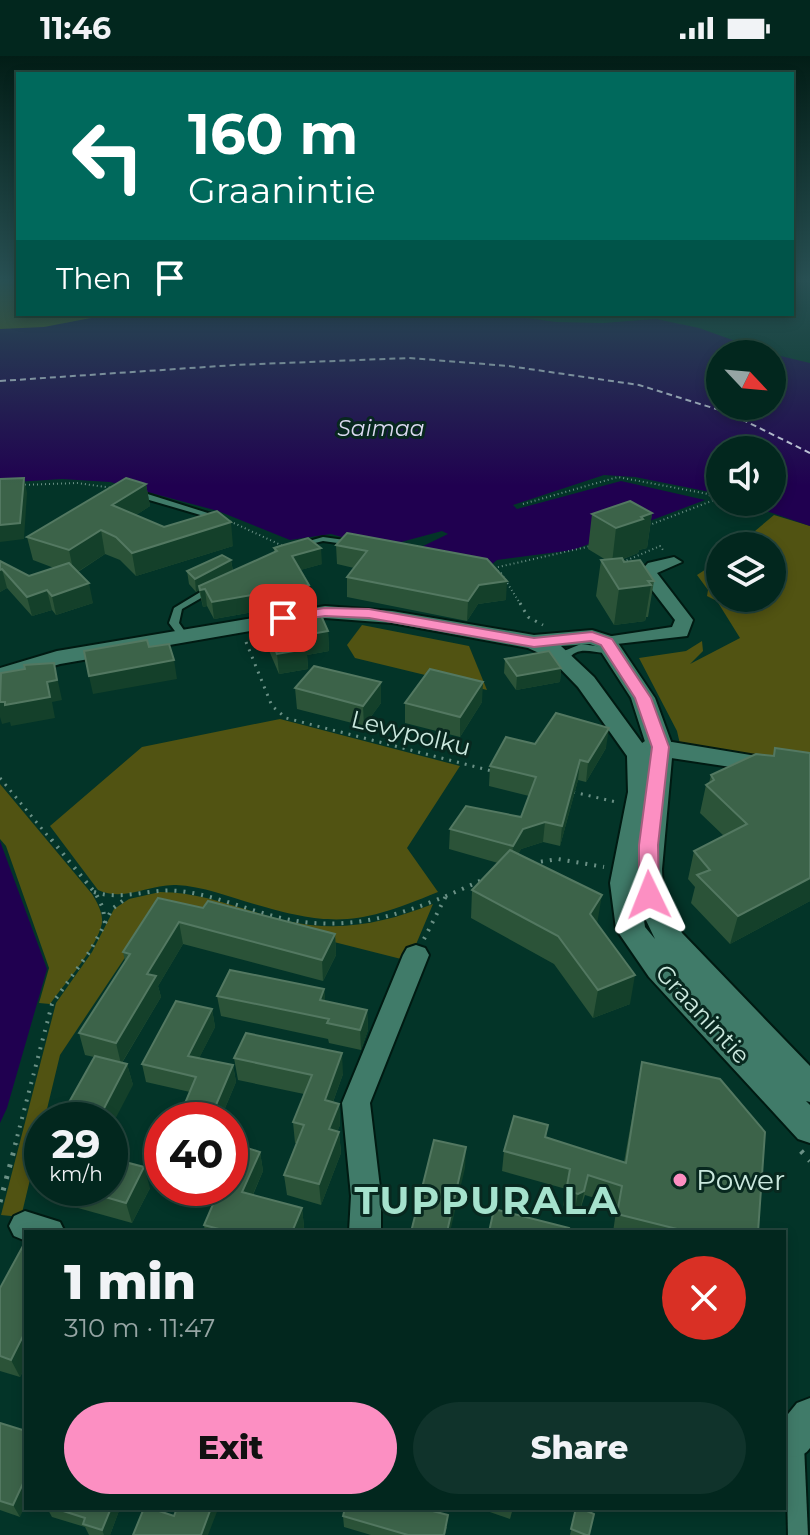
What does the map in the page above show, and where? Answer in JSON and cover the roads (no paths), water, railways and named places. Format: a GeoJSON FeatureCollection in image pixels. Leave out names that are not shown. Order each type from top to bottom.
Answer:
{"type":"FeatureCollection","features":[{"type":"Feature","properties":{"kind":"street"},"geometry":{"type":"LineString","coordinates":[[610,647],[680,632],[684,620],[648,573],[654,567],[674,562]]}},
{"type":"Feature","properties":{"kind":"street","name":"Graanintie"},"geometry":{"type":"LineString","coordinates":[[0,675],[57,658],[307,614],[346,612],[592,637],[610,647],[643,698],[648,748],[649,895],[670,940],[810,1088]]}},
{"type":"Feature","properties":{"kind":"street","name":"Graanintie"},"geometry":{"type":"LineString","coordinates":[[541,634],[648,748]]}},
{"type":"Feature","properties":{"kind":"street"},"geometry":{"type":"LineString","coordinates":[[648,748],[810,772]]}},
{"type":"Feature","properties":{"kind":"street","name":"Graanintie"},"geometry":{"type":"LineString","coordinates":[[648,748],[641,770],[641,792],[624,883],[631,929],[660,969],[810,1128]]}},
{"type":"Feature","properties":{"kind":"street"},"geometry":{"type":"LineString","coordinates":[[365,1230],[366,1196],[356,1103],[416,955]]}},
{"type":"Feature","properties":{"kind":"lane"},"geometry":{"type":"LineString","coordinates":[[125,491],[207,514]]}},
{"type":"Feature","properties":{"kind":"lane"},"geometry":{"type":"LineString","coordinates":[[288,549],[323,539],[364,545]]}},
{"type":"Feature","properties":{"kind":"lane"},"geometry":{"type":"LineString","coordinates":[[183,636],[174,623],[178,608],[225,582]]}},
{"type":"Feature","properties":{"kind":"lane"},"geometry":{"type":"LineString","coordinates":[[564,659],[567,653],[581,647],[610,647]]}},
{"type":"Feature","properties":{"kind":"lane"},"geometry":{"type":"LineString","coordinates":[[798,1535],[801,1426]]}},
{"type":"Feature","properties":{"kind":"water","name":"Saimaa"},"geometry":{"type":"Polygon","coordinates":[[[0,348],[706,348],[706,420],[786,420],[786,357],[810,363],[810,526],[781,516],[786,516],[786,436],[706,436],[706,491],[635,477],[604,475],[513,505],[517,509],[621,481],[705,500],[573,550],[497,560],[491,565],[417,549],[448,534],[442,531],[390,545],[371,545],[331,534],[290,540],[218,511],[110,482],[62,479],[0,483],[0,348]]]}},
{"type":"Feature","properties":{"kind":"water"},"geometry":{"type":"Polygon","coordinates":[[[0,841],[47,969],[0,1123],[0,841]]]}},
{"type":"Feature","properties":{"kind":"place","name":"Power"},"geometry":{"type":"Point","coordinates":[680,1180]}},
{"type":"Feature","properties":{"kind":"district","name":"TUPPURALA"},"geometry":{"type":"Point","coordinates":[487,1200]}}]}
